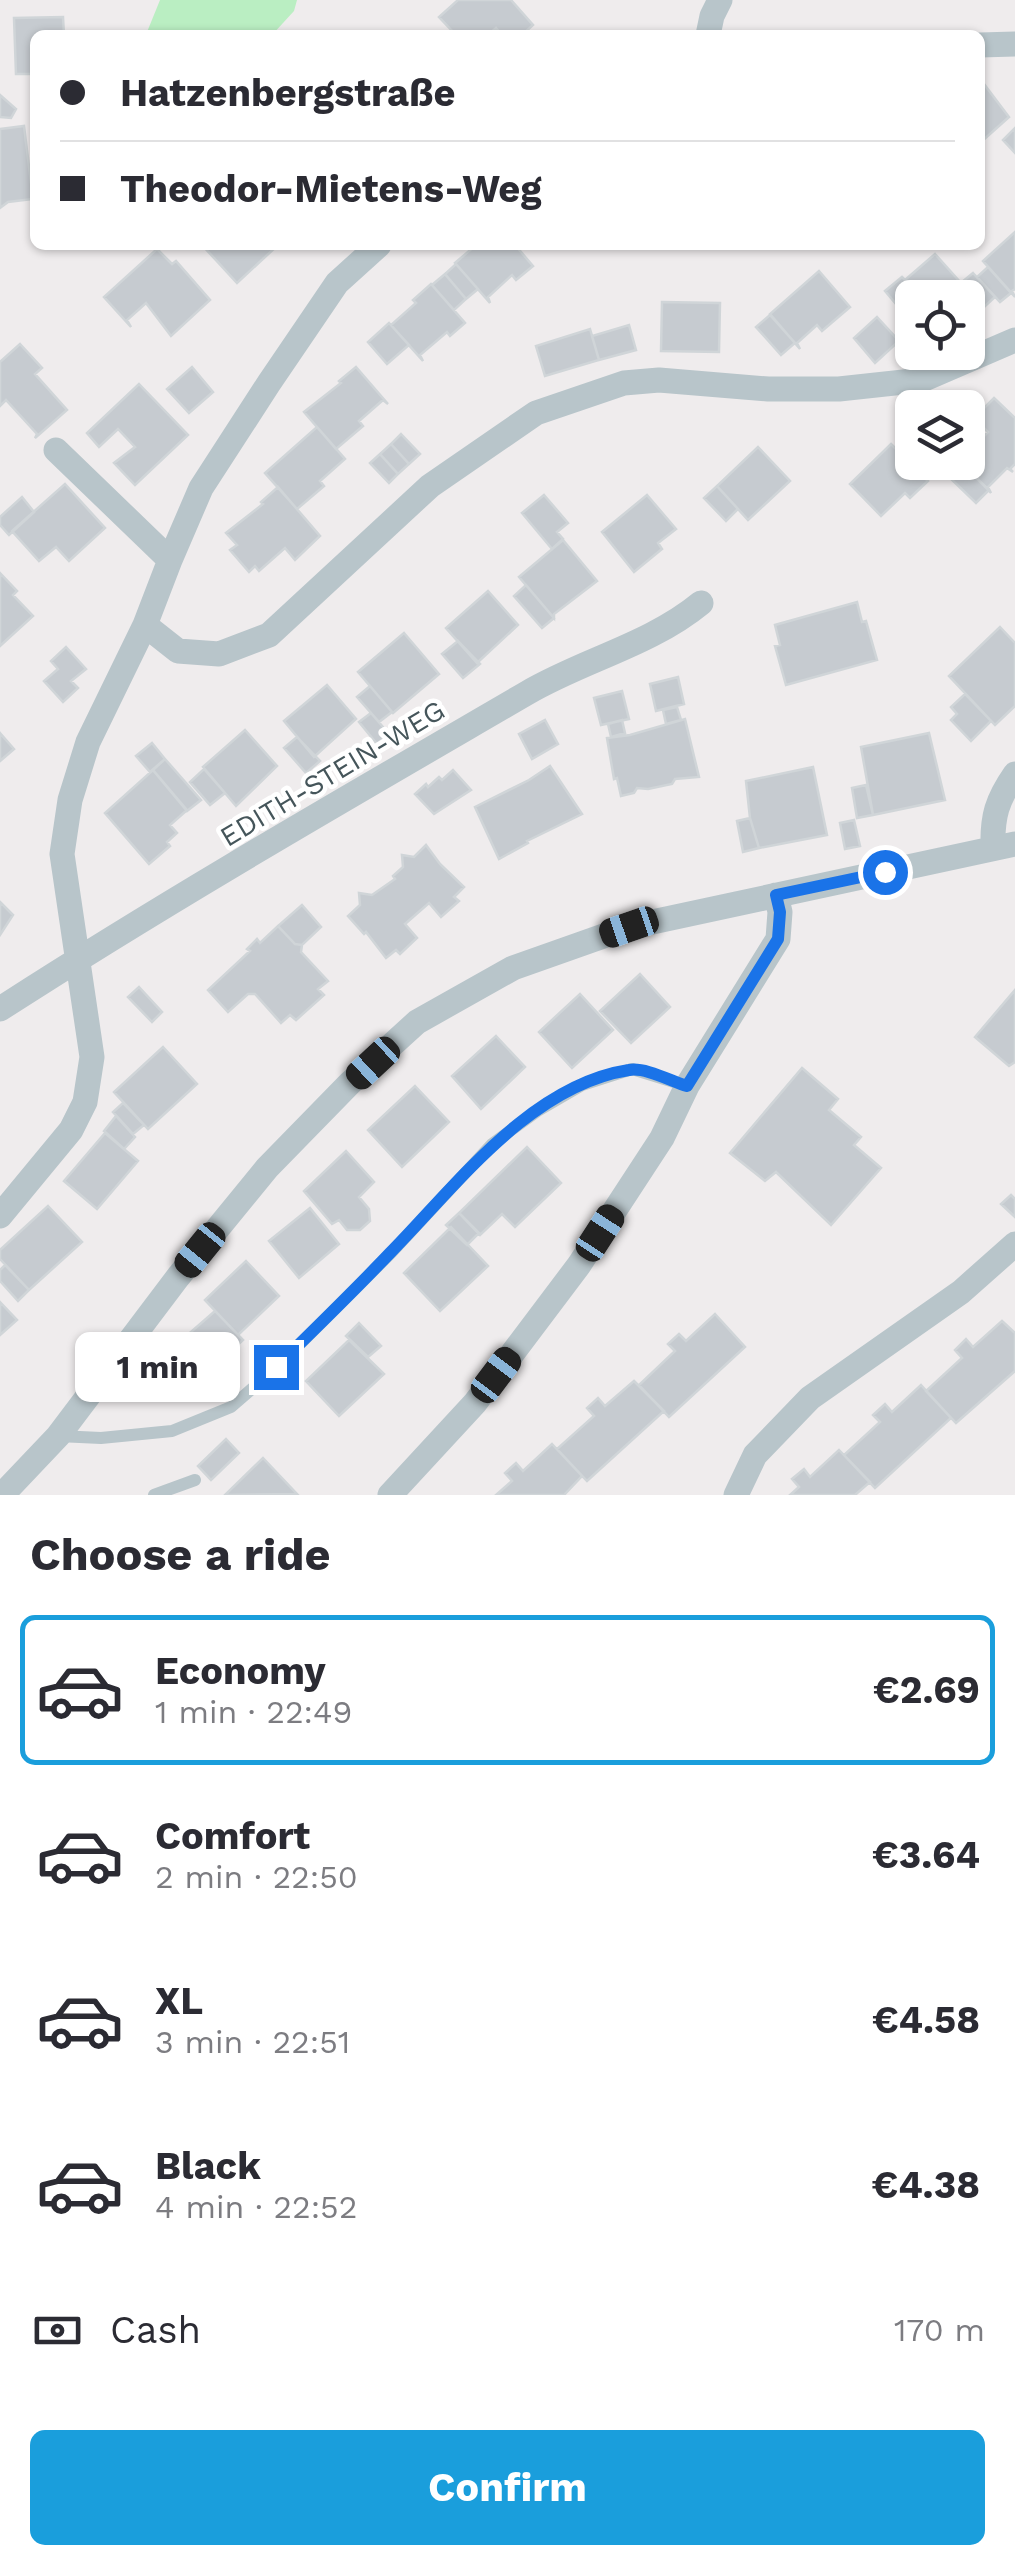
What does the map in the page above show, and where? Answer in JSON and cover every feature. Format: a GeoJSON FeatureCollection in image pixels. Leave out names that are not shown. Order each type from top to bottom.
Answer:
{"type":"FeatureCollection","features":[{"type":"Feature","properties":{"kind":"street"},"geometry":{"type":"LineString","coordinates":[[709,30],[720,0]]}},
{"type":"Feature","properties":{"kind":"street"},"geometry":{"type":"LineString","coordinates":[[985,45],[1015,44]]}},
{"type":"Feature","properties":{"kind":"street"},"geometry":{"type":"LineString","coordinates":[[0,1216],[71,1130],[84,1102],[92,1057],[62,854],[70,800],[88,742],[145,625],[200,488],[337,282],[372,250]]}},
{"type":"Feature","properties":{"kind":"street"},"geometry":{"type":"LineString","coordinates":[[145,625],[178,651],[219,654],[269,635],[430,486],[536,413],[624,383],[659,380],[786,389],[872,386],[922,380],[1015,340]]}},
{"type":"Feature","properties":{"kind":"street"},"geometry":{"type":"LineString","coordinates":[[56,450],[170,560]]}},
{"type":"Feature","properties":{"kind":"street","name":"EDITH-STEIN-WEG"},"geometry":{"type":"LineString","coordinates":[[0,1009],[536,688],[676,623],[701,603]]}},
{"type":"Feature","properties":{"kind":"street"},"geometry":{"type":"LineString","coordinates":[[2,1495],[58,1436],[178,1277],[267,1168],[417,1022],[514,968],[629,927],[1004,846],[992,819],[998,799],[1015,774]]}},
{"type":"Feature","properties":{"kind":"street"},"geometry":{"type":"LineString","coordinates":[[390,1495],[475,1403],[580,1265],[662,1138],[687,1086],[778,939],[780,912],[776,895]]}},
{"type":"Feature","properties":{"kind":"street"},"geometry":{"type":"LineString","coordinates":[[736,1495],[755,1455],[810,1398],[962,1292],[1015,1244]]}},
{"type":"Feature","properties":{"kind":"lane"},"geometry":{"type":"LineString","coordinates":[[58,1436],[101,1438],[172,1431],[231,1406],[380,1264],[492,1144],[539,1110],[582,1085],[632,1068],[687,1086]]}},
{"type":"Feature","properties":{"kind":"lane"},"geometry":{"type":"LineString","coordinates":[[154,1495],[195,1480]]}},
{"type":"Feature","properties":{"kind":"green space"},"geometry":{"type":"Polygon","coordinates":[[[160,0],[297,0],[294,11],[277,30],[148,30],[160,0]]]}},
{"type":"Feature","properties":{"kind":"building"},"geometry":{"type":"Polygon","coordinates":[[[458,0],[511,0],[533,25],[528,30],[451,30],[439,17],[458,0]]]}},
{"type":"Feature","properties":{"kind":"building"},"geometry":{"type":"Polygon","coordinates":[[[63,17],[64,30],[30,30],[30,74],[16,74],[14,18],[63,17]]]}},
{"type":"Feature","properties":{"kind":"building"},"geometry":{"type":"Polygon","coordinates":[[[985,85],[1009,117],[985,139],[985,85]]]}},
{"type":"Feature","properties":{"kind":"building"},"geometry":{"type":"Polygon","coordinates":[[[0,95],[16,109],[11,118],[0,117],[0,95]]]}},
{"type":"Feature","properties":{"kind":"building"},"geometry":{"type":"Polygon","coordinates":[[[24,126],[30,199],[8,202],[0,208],[0,129],[24,126]]]}},
{"type":"Feature","properties":{"kind":"building"},"geometry":{"type":"Polygon","coordinates":[[[1015,128],[1015,153],[1003,140],[1015,128]]]}},
{"type":"Feature","properties":{"kind":"building"},"geometry":{"type":"Polygon","coordinates":[[[1015,232],[1012,291],[1015,297],[983,261],[1015,232]]]}},
{"type":"Feature","properties":{"kind":"building"},"geometry":{"type":"Polygon","coordinates":[[[158,250],[172,264],[176,261],[210,300],[171,336],[146,303],[127,320],[131,327],[104,297],[158,250]]]}},
{"type":"Feature","properties":{"kind":"building"},"geometry":{"type":"Polygon","coordinates":[[[207,250],[273,250],[237,283],[207,250]]]}},
{"type":"Feature","properties":{"kind":"building"},"geometry":{"type":"Polygon","coordinates":[[[470,250],[519,250],[533,266],[516,280],[512,275],[488,297],[490,303],[455,263],[470,250]]]}},
{"type":"Feature","properties":{"kind":"building"},"geometry":{"type":"Polygon","coordinates":[[[935,254],[958,280],[905,280],[935,254]]]}},
{"type":"Feature","properties":{"kind":"building"},"geometry":{"type":"Polygon","coordinates":[[[456,264],[478,289],[466,299],[445,274],[456,264]]]}},
{"type":"Feature","properties":{"kind":"building"},"geometry":{"type":"Polygon","coordinates":[[[988,267],[1011,293],[1000,302],[985,286],[985,280],[977,277],[988,267]]]}},
{"type":"Feature","properties":{"kind":"building"},"geometry":{"type":"Polygon","coordinates":[[[819,271],[850,307],[822,331],[817,325],[797,343],[800,349],[770,314],[819,271]]]}},
{"type":"Feature","properties":{"kind":"building"},"geometry":{"type":"Polygon","coordinates":[[[445,274],[466,299],[454,310],[432,285],[445,274]]]}},
{"type":"Feature","properties":{"kind":"building"},"geometry":{"type":"Polygon","coordinates":[[[895,283],[895,303],[885,291],[895,283]]]}},
{"type":"Feature","properties":{"kind":"building"},"geometry":{"type":"Polygon","coordinates":[[[431,284],[465,323],[450,336],[447,332],[420,355],[423,361],[391,325],[431,284]]]}},
{"type":"Feature","properties":{"kind":"building"},"geometry":{"type":"Polygon","coordinates":[[[985,286],[995,297],[985,306],[985,286]]]}},
{"type":"Feature","properties":{"kind":"building"},"geometry":{"type":"Polygon","coordinates":[[[662,302],[720,303],[719,352],[661,351],[662,302]]]}},
{"type":"Feature","properties":{"kind":"building"},"geometry":{"type":"Polygon","coordinates":[[[770,315],[795,343],[781,355],[756,327],[770,315]]]}},
{"type":"Feature","properties":{"kind":"building"},"geometry":{"type":"Polygon","coordinates":[[[877,317],[895,337],[895,345],[875,363],[854,338],[877,317]]]}},
{"type":"Feature","properties":{"kind":"building"},"geometry":{"type":"Polygon","coordinates":[[[389,323],[409,345],[387,364],[368,342],[389,323]]]}},
{"type":"Feature","properties":{"kind":"building"},"geometry":{"type":"Polygon","coordinates":[[[629,325],[636,350],[599,360],[592,336],[629,325]]]}},
{"type":"Feature","properties":{"kind":"building"},"geometry":{"type":"Polygon","coordinates":[[[590,329],[599,360],[545,376],[536,346],[590,329]]]}},
{"type":"Feature","properties":{"kind":"building"},"geometry":{"type":"Polygon","coordinates":[[[20,344],[42,368],[35,374],[67,410],[35,438],[37,434],[6,400],[0,406],[0,362],[20,344]]]}},
{"type":"Feature","properties":{"kind":"building"},"geometry":{"type":"Polygon","coordinates":[[[192,367],[213,392],[189,413],[167,389],[192,367]]]}},
{"type":"Feature","properties":{"kind":"building"},"geometry":{"type":"Polygon","coordinates":[[[356,367],[388,404],[383,400],[359,421],[363,426],[336,449],[304,412],[356,367]]]}},
{"type":"Feature","properties":{"kind":"building"},"geometry":{"type":"Polygon","coordinates":[[[139,384],[188,435],[135,485],[114,463],[135,447],[118,429],[99,447],[87,433],[139,384]]]}},
{"type":"Feature","properties":{"kind":"building"},"geometry":{"type":"Polygon","coordinates":[[[994,398],[1015,418],[1015,464],[1010,469],[1013,472],[1007,468],[988,487],[991,493],[978,480],[985,480],[985,407],[994,398]]]}},
{"type":"Feature","properties":{"kind":"building"},"geometry":{"type":"Polygon","coordinates":[[[317,427],[345,459],[320,481],[324,486],[297,509],[265,473],[317,427]]]}},
{"type":"Feature","properties":{"kind":"building"},"geometry":{"type":"Polygon","coordinates":[[[401,434],[420,454],[409,464],[391,444],[401,434]]]}},
{"type":"Feature","properties":{"kind":"building"},"geometry":{"type":"Polygon","coordinates":[[[391,444],[409,464],[398,474],[380,454],[391,444]]]}},
{"type":"Feature","properties":{"kind":"building"},"geometry":{"type":"Polygon","coordinates":[[[891,444],[895,448],[895,480],[928,481],[910,498],[905,493],[881,516],[850,484],[891,444]]]}},
{"type":"Feature","properties":{"kind":"building"},"geometry":{"type":"Polygon","coordinates":[[[758,447],[790,481],[748,520],[717,486],[758,447]]]}},
{"type":"Feature","properties":{"kind":"building"},"geometry":{"type":"Polygon","coordinates":[[[380,454],[398,474],[389,483],[370,463],[380,454]]]}},
{"type":"Feature","properties":{"kind":"building"},"geometry":{"type":"Polygon","coordinates":[[[952,480],[979,480],[989,490],[976,503],[952,480]]]}},
{"type":"Feature","properties":{"kind":"building"},"geometry":{"type":"Polygon","coordinates":[[[65,484],[105,528],[69,561],[56,547],[39,561],[12,531],[65,484]]]}},
{"type":"Feature","properties":{"kind":"building"},"geometry":{"type":"Polygon","coordinates":[[[717,486],[738,509],[726,521],[704,498],[717,486]]]}},
{"type":"Feature","properties":{"kind":"building"},"geometry":{"type":"Polygon","coordinates":[[[278,487],[320,536],[295,560],[285,548],[259,571],[255,566],[249,572],[230,550],[237,545],[226,533],[278,487]]]}},
{"type":"Feature","properties":{"kind":"building"},"geometry":{"type":"Polygon","coordinates":[[[544,495],[568,523],[557,532],[563,539],[552,549],[522,513],[544,495]]]}},
{"type":"Feature","properties":{"kind":"building"},"geometry":{"type":"Polygon","coordinates":[[[647,495],[676,529],[658,543],[662,549],[634,572],[602,532],[647,495]]]}},
{"type":"Feature","properties":{"kind":"building"},"geometry":{"type":"Polygon","coordinates":[[[22,497],[34,512],[9,535],[0,525],[0,517],[22,497]]]}},
{"type":"Feature","properties":{"kind":"building"},"geometry":{"type":"Polygon","coordinates":[[[563,540],[597,581],[554,614],[554,618],[519,577],[563,540]]]}},
{"type":"Feature","properties":{"kind":"building"},"geometry":{"type":"Polygon","coordinates":[[[0,573],[17,591],[13,595],[33,616],[0,646],[0,573]]]}},
{"type":"Feature","properties":{"kind":"building"},"geometry":{"type":"Polygon","coordinates":[[[526,585],[554,618],[542,628],[514,596],[526,585]]]}},
{"type":"Feature","properties":{"kind":"building"},"geometry":{"type":"Polygon","coordinates":[[[488,591],[518,625],[477,663],[446,628],[488,591]]]}},
{"type":"Feature","properties":{"kind":"building"},"geometry":{"type":"Polygon","coordinates":[[[857,602],[877,660],[786,685],[775,646],[780,645],[775,625],[857,602]]]}},
{"type":"Feature","properties":{"kind":"building"},"geometry":{"type":"Polygon","coordinates":[[[1000,627],[1015,643],[1015,706],[995,725],[949,676],[1000,627]]]}},
{"type":"Feature","properties":{"kind":"building"},"geometry":{"type":"Polygon","coordinates":[[[404,633],[439,674],[393,713],[358,672],[404,633]]]}},
{"type":"Feature","properties":{"kind":"building"},"geometry":{"type":"Polygon","coordinates":[[[458,641],[480,664],[463,678],[442,654],[458,641]]]}},
{"type":"Feature","properties":{"kind":"building"},"geometry":{"type":"Polygon","coordinates":[[[66,647],[86,669],[71,681],[78,688],[63,702],[44,681],[58,669],[51,661],[66,647]]]}},
{"type":"Feature","properties":{"kind":"building"},"geometry":{"type":"Polygon","coordinates":[[[678,677],[684,704],[656,711],[650,684],[678,677]]]}},
{"type":"Feature","properties":{"kind":"building"},"geometry":{"type":"Polygon","coordinates":[[[327,685],[356,719],[314,757],[284,721],[327,685]]]}},
{"type":"Feature","properties":{"kind":"building"},"geometry":{"type":"Polygon","coordinates":[[[370,686],[392,712],[379,722],[357,697],[370,686]]]}},
{"type":"Feature","properties":{"kind":"building"},"geometry":{"type":"Polygon","coordinates":[[[622,691],[629,719],[601,725],[594,698],[622,691]]]}},
{"type":"Feature","properties":{"kind":"building"},"geometry":{"type":"Polygon","coordinates":[[[965,694],[991,721],[971,741],[951,720],[957,714],[951,707],[965,694]]]}},
{"type":"Feature","properties":{"kind":"building"},"geometry":{"type":"Polygon","coordinates":[[[677,707],[681,720],[666,724],[663,710],[677,707]]]}},
{"type":"Feature","properties":{"kind":"building"},"geometry":{"type":"Polygon","coordinates":[[[371,713],[389,734],[377,744],[359,722],[371,713]]]}},
{"type":"Feature","properties":{"kind":"building"},"geometry":{"type":"Polygon","coordinates":[[[685,719],[699,777],[637,788],[634,793],[621,796],[607,738],[685,719]]]}},
{"type":"Feature","properties":{"kind":"building"},"geometry":{"type":"Polygon","coordinates":[[[545,720],[558,744],[532,759],[519,734],[545,720]]]}},
{"type":"Feature","properties":{"kind":"building"},"geometry":{"type":"Polygon","coordinates":[[[622,720],[625,733],[611,737],[608,724],[622,720]]]}},
{"type":"Feature","properties":{"kind":"building"},"geometry":{"type":"Polygon","coordinates":[[[245,730],[277,766],[236,806],[203,767],[245,730]]]}},
{"type":"Feature","properties":{"kind":"building"},"geometry":{"type":"Polygon","coordinates":[[[0,733],[14,749],[0,761],[0,733]]]}},
{"type":"Feature","properties":{"kind":"building"},"geometry":{"type":"Polygon","coordinates":[[[929,733],[945,800],[873,815],[861,747],[929,733]]]}},
{"type":"Feature","properties":{"kind":"building"},"geometry":{"type":"Polygon","coordinates":[[[297,737],[320,761],[306,773],[284,748],[297,737]]]}},
{"type":"Feature","properties":{"kind":"building"},"geometry":{"type":"Polygon","coordinates":[[[152,743],[165,759],[150,772],[136,756],[152,743]]]}},
{"type":"Feature","properties":{"kind":"building"},"geometry":{"type":"Polygon","coordinates":[[[165,759],[201,800],[187,811],[153,770],[165,759]]]}},
{"type":"Feature","properties":{"kind":"building"},"geometry":{"type":"Polygon","coordinates":[[[550,766],[582,814],[499,859],[475,807],[550,766]]]}},
{"type":"Feature","properties":{"kind":"building"},"geometry":{"type":"Polygon","coordinates":[[[813,767],[827,835],[759,848],[750,818],[746,781],[813,767]]]}},
{"type":"Feature","properties":{"kind":"building"},"geometry":{"type":"Polygon","coordinates":[[[204,769],[225,793],[210,805],[190,782],[204,769]]]}},
{"type":"Feature","properties":{"kind":"building"},"geometry":{"type":"Polygon","coordinates":[[[153,770],[187,810],[170,825],[177,833],[167,842],[170,846],[149,864],[105,813],[153,770]]]}},
{"type":"Feature","properties":{"kind":"building"},"geometry":{"type":"Polygon","coordinates":[[[453,770],[471,790],[434,814],[415,794],[453,770]]]}},
{"type":"Feature","properties":{"kind":"building"},"geometry":{"type":"Polygon","coordinates":[[[866,785],[873,815],[857,818],[852,788],[866,785]]]}},
{"type":"Feature","properties":{"kind":"building"},"geometry":{"type":"Polygon","coordinates":[[[750,818],[759,848],[743,852],[737,821],[750,818]]]}},
{"type":"Feature","properties":{"kind":"building"},"geometry":{"type":"Polygon","coordinates":[[[854,820],[860,846],[845,849],[840,823],[854,820]]]}},
{"type":"Feature","properties":{"kind":"building"},"geometry":{"type":"Polygon","coordinates":[[[426,845],[464,887],[454,897],[459,901],[441,917],[429,903],[405,924],[417,938],[400,954],[396,950],[386,958],[348,916],[360,905],[359,893],[372,895],[395,879],[393,876],[403,867],[402,855],[414,857],[426,845]]]}},
{"type":"Feature","properties":{"kind":"building"},"geometry":{"type":"Polygon","coordinates":[[[0,902],[13,915],[0,935],[0,902]]]}},
{"type":"Feature","properties":{"kind":"building"},"geometry":{"type":"Polygon","coordinates":[[[302,905],[321,927],[302,945],[295,944],[278,926],[302,905]]]}},
{"type":"Feature","properties":{"kind":"building"},"geometry":{"type":"Polygon","coordinates":[[[278,926],[295,944],[302,945],[301,952],[328,981],[318,989],[324,995],[296,1020],[290,1015],[281,1023],[255,994],[248,994],[228,1012],[208,990],[250,951],[247,949],[257,939],[260,943],[278,926]]]}},
{"type":"Feature","properties":{"kind":"building"},"geometry":{"type":"Polygon","coordinates":[[[640,974],[670,1007],[631,1043],[600,1011],[640,974]]]}},
{"type":"Feature","properties":{"kind":"building"},"geometry":{"type":"Polygon","coordinates":[[[139,987],[162,1012],[152,1022],[128,997],[139,987]]]}},
{"type":"Feature","properties":{"kind":"building"},"geometry":{"type":"Polygon","coordinates":[[[1015,990],[1015,1062],[1009,1066],[975,1037],[1015,990]]]}},
{"type":"Feature","properties":{"kind":"building"},"geometry":{"type":"Polygon","coordinates":[[[580,994],[613,1030],[572,1068],[539,1032],[580,994]]]}},
{"type":"Feature","properties":{"kind":"building"},"geometry":{"type":"Polygon","coordinates":[[[496,1036],[525,1067],[481,1109],[452,1076],[496,1036]]]}},
{"type":"Feature","properties":{"kind":"building"},"geometry":{"type":"Polygon","coordinates":[[[163,1047],[197,1084],[148,1129],[114,1092],[163,1047]]]}},
{"type":"Feature","properties":{"kind":"building"},"geometry":{"type":"Polygon","coordinates":[[[802,1068],[838,1099],[829,1110],[861,1137],[854,1145],[881,1168],[831,1225],[776,1172],[765,1181],[730,1153],[802,1068]]]}},
{"type":"Feature","properties":{"kind":"building"},"geometry":{"type":"Polygon","coordinates":[[[415,1086],[449,1122],[402,1167],[368,1130],[415,1086]]]}},
{"type":"Feature","properties":{"kind":"building"},"geometry":{"type":"Polygon","coordinates":[[[123,1103],[144,1125],[133,1134],[113,1112],[123,1103]]]}},
{"type":"Feature","properties":{"kind":"building"},"geometry":{"type":"Polygon","coordinates":[[[116,1116],[135,1137],[124,1149],[104,1131],[116,1116]]]}},
{"type":"Feature","properties":{"kind":"building"},"geometry":{"type":"Polygon","coordinates":[[[105,1133],[138,1161],[97,1209],[64,1181],[105,1133]]]}},
{"type":"Feature","properties":{"kind":"building"},"geometry":{"type":"Polygon","coordinates":[[[527,1147],[561,1183],[515,1227],[502,1214],[480,1235],[459,1213],[527,1147]]]}},
{"type":"Feature","properties":{"kind":"building"},"geometry":{"type":"Polygon","coordinates":[[[346,1151],[374,1182],[359,1197],[369,1209],[370,1221],[360,1230],[347,1230],[339,1220],[332,1224],[304,1191],[346,1151]]]}},
{"type":"Feature","properties":{"kind":"building"},"geometry":{"type":"Polygon","coordinates":[[[1011,1195],[1015,1199],[1015,1217],[1001,1204],[1011,1195]]]}},
{"type":"Feature","properties":{"kind":"building"},"geometry":{"type":"Polygon","coordinates":[[[48,1206],[82,1242],[29,1290],[0,1259],[0,1250],[48,1206]]]}},
{"type":"Feature","properties":{"kind":"building"},"geometry":{"type":"Polygon","coordinates":[[[310,1208],[339,1244],[299,1278],[269,1241],[310,1208]]]}},
{"type":"Feature","properties":{"kind":"building"},"geometry":{"type":"Polygon","coordinates":[[[459,1213],[479,1233],[467,1245],[446,1225],[459,1213]]]}},
{"type":"Feature","properties":{"kind":"building"},"geometry":{"type":"Polygon","coordinates":[[[451,1227],[488,1266],[440,1311],[404,1273],[451,1227]]]}},
{"type":"Feature","properties":{"kind":"building"},"geometry":{"type":"Polygon","coordinates":[[[246,1261],[279,1296],[238,1335],[205,1300],[246,1261]]]}},
{"type":"Feature","properties":{"kind":"building"},"geometry":{"type":"Polygon","coordinates":[[[5,1265],[29,1290],[18,1301],[0,1281],[0,1270],[5,1265]]]}},
{"type":"Feature","properties":{"kind":"building"},"geometry":{"type":"Polygon","coordinates":[[[0,1302],[17,1320],[0,1335],[0,1302]]]}},
{"type":"Feature","properties":{"kind":"building"},"geometry":{"type":"Polygon","coordinates":[[[215,1311],[243,1340],[228,1354],[231,1360],[203,1387],[169,1351],[215,1311]]]}},
{"type":"Feature","properties":{"kind":"building"},"geometry":{"type":"Polygon","coordinates":[[[715,1314],[745,1347],[669,1417],[639,1385],[675,1351],[668,1344],[679,1334],[686,1341],[715,1314]]]}},
{"type":"Feature","properties":{"kind":"building"},"geometry":{"type":"Polygon","coordinates":[[[1002,1321],[1015,1333],[1015,1371],[956,1423],[926,1391],[962,1358],[955,1350],[966,1339],[973,1347],[1002,1321]]]}},
{"type":"Feature","properties":{"kind":"building"},"geometry":{"type":"Polygon","coordinates":[[[359,1323],[381,1346],[368,1357],[346,1336],[359,1323]]]}},
{"type":"Feature","properties":{"kind":"building"},"geometry":{"type":"Polygon","coordinates":[[[349,1340],[384,1374],[339,1416],[306,1381],[349,1340]]]}},
{"type":"Feature","properties":{"kind":"building"},"geometry":{"type":"Polygon","coordinates":[[[156,1366],[176,1387],[163,1400],[143,1379],[156,1366]]]}},
{"type":"Feature","properties":{"kind":"building"},"geometry":{"type":"Polygon","coordinates":[[[634,1381],[664,1411],[587,1481],[557,1449],[594,1416],[587,1408],[598,1398],[605,1406],[634,1381]]]}},
{"type":"Feature","properties":{"kind":"building"},"geometry":{"type":"Polygon","coordinates":[[[921,1385],[951,1418],[875,1488],[844,1455],[880,1422],[873,1415],[885,1404],[892,1412],[921,1385]]]}},
{"type":"Feature","properties":{"kind":"building"},"geometry":{"type":"Polygon","coordinates":[[[226,1439],[239,1453],[211,1480],[198,1466],[226,1439]]]}},
{"type":"Feature","properties":{"kind":"building"},"geometry":{"type":"Polygon","coordinates":[[[552,1444],[582,1476],[564,1495],[496,1495],[512,1481],[505,1473],[516,1463],[523,1471],[552,1444]]]}},
{"type":"Feature","properties":{"kind":"building"},"geometry":{"type":"Polygon","coordinates":[[[839,1450],[870,1482],[855,1495],[790,1495],[799,1487],[792,1479],[804,1469],[810,1477],[839,1450]]]}},
{"type":"Feature","properties":{"kind":"building"},"geometry":{"type":"Polygon","coordinates":[[[263,1458],[297,1494],[225,1495],[263,1458]]]}},
{"type":"Feature","properties":{"kind":"route"},"geometry":{"type":"LineString","coordinates":[[276,1367],[392,1252],[492,1144],[539,1110],[582,1085],[632,1068],[687,1086],[778,939],[781,925],[776,895],[885,872]]}}]}
